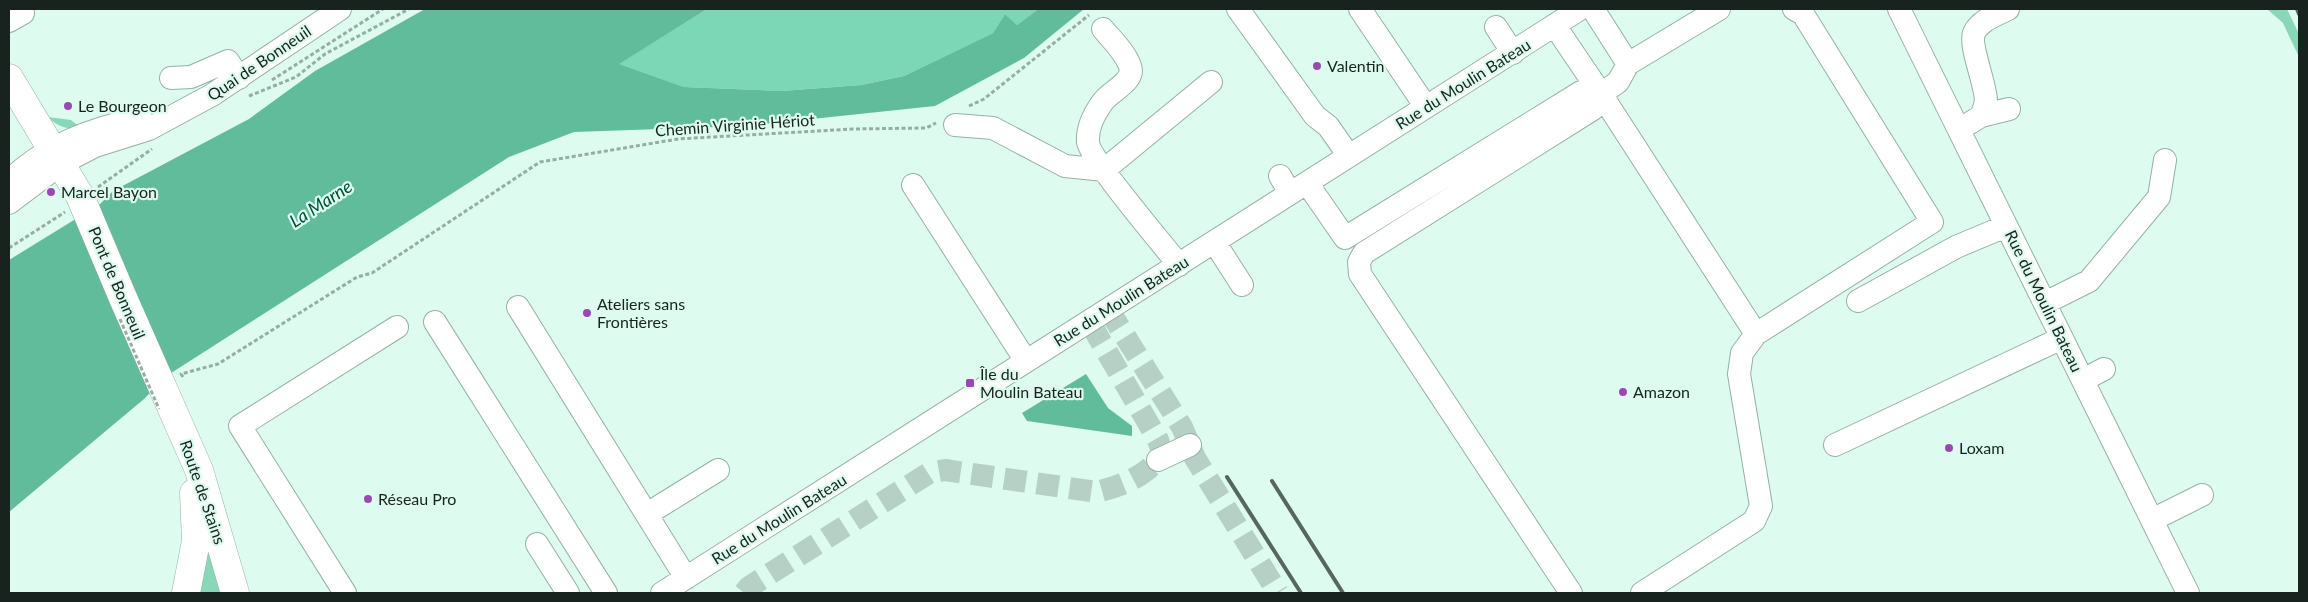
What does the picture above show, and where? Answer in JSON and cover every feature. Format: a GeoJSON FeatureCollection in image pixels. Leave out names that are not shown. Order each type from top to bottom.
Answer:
{"type":"FeatureCollection","features":[{"type":"Feature","properties":{"kind":"main road","name":"Pont de Bonneuil"},"geometry":{"type":"LineString","coordinates":[[9,78],[80,196],[170,405]]}},
{"type":"Feature","properties":{"kind":"main road","name":"Route de Stains"},"geometry":{"type":"LineString","coordinates":[[170,405],[188,463],[196,502],[196,541],[186,593]]}},
{"type":"Feature","properties":{"kind":"main road","name":"Route de Stains"},"geometry":{"type":"LineString","coordinates":[[170,405],[199,470],[235,593]]}},
{"type":"Feature","properties":{"kind":"street"},"geometry":{"type":"LineString","coordinates":[[9,21],[23,13],[20,9]]}},
{"type":"Feature","properties":{"kind":"street","name":"Quai de Bonneuil"},"geometry":{"type":"LineString","coordinates":[[9,182],[19,171],[57,156],[149,129],[242,87],[340,9]]}},
{"type":"Feature","properties":{"kind":"street"},"geometry":{"type":"LineString","coordinates":[[1238,9],[1315,116],[1328,126],[1349,156]]}},
{"type":"Feature","properties":{"kind":"street"},"geometry":{"type":"LineString","coordinates":[[1360,9],[1426,108]]}},
{"type":"Feature","properties":{"kind":"street","name":"Rue du Moulin Bateau"},"geometry":{"type":"LineString","coordinates":[[662,593],[1215,242],[1292,184],[1349,156],[1513,53],[1555,19],[1580,9]]}},
{"type":"Feature","properties":{"kind":"street"},"geometry":{"type":"LineString","coordinates":[[1593,9],[1628,64]]}},
{"type":"Feature","properties":{"kind":"street"},"geometry":{"type":"LineString","coordinates":[[1359,262],[1364,252],[1593,109],[1600,94],[1618,82],[1628,64],[1720,9]]}},
{"type":"Feature","properties":{"kind":"street"},"geometry":{"type":"LineString","coordinates":[[1642,593],[1754,521],[1761,506],[1739,374],[1742,353],[1756,334],[1932,222],[1803,14],[1794,9]]}},
{"type":"Feature","properties":{"kind":"street","name":"Rue du Moulin Bateau"},"geometry":{"type":"LineString","coordinates":[[1899,9],[2188,593]]}},
{"type":"Feature","properties":{"kind":"street"},"geometry":{"type":"LineString","coordinates":[[1981,116],[1986,101],[1973,44],[1974,33],[1985,21],[2008,9]]}},
{"type":"Feature","properties":{"kind":"street"},"geometry":{"type":"LineString","coordinates":[[1100,19],[1131,68],[1129,78],[1102,101],[1091,123],[1088,144],[1104,170],[1179,265]]}},
{"type":"Feature","properties":{"kind":"street"},"geometry":{"type":"LineString","coordinates":[[1555,19],[1600,94],[1756,334]]}},
{"type":"Feature","properties":{"kind":"street"},"geometry":{"type":"LineString","coordinates":[[1496,27],[1513,53]]}},
{"type":"Feature","properties":{"kind":"street"},"geometry":{"type":"LineString","coordinates":[[171,78],[191,77],[228,61],[242,87]]}},
{"type":"Feature","properties":{"kind":"street"},"geometry":{"type":"LineString","coordinates":[[955,117],[993,128],[1065,166],[1104,170],[1211,82]]}},
{"type":"Feature","properties":{"kind":"street"},"geometry":{"type":"LineString","coordinates":[[1345,238],[1580,92],[1600,94]]}},
{"type":"Feature","properties":{"kind":"street"},"geometry":{"type":"LineString","coordinates":[[1959,129],[1981,116],[2009,109]]}},
{"type":"Feature","properties":{"kind":"street","name":"Quai de Bonneuil"},"geometry":{"type":"LineString","coordinates":[[9,202],[57,156]]}},
{"type":"Feature","properties":{"kind":"street"},"geometry":{"type":"LineString","coordinates":[[2044,303],[2089,281],[2102,266],[2160,197],[2165,160]]}},
{"type":"Feature","properties":{"kind":"street"},"geometry":{"type":"LineString","coordinates":[[1292,184],[1345,238],[1359,262],[1360,274],[1571,593]]}},
{"type":"Feature","properties":{"kind":"street"},"geometry":{"type":"LineString","coordinates":[[913,185],[1026,361]]}},
{"type":"Feature","properties":{"kind":"street"},"geometry":{"type":"LineString","coordinates":[[1858,301],[1956,247],[2006,226]]}},
{"type":"Feature","properties":{"kind":"street"},"geometry":{"type":"LineString","coordinates":[[1215,242],[1242,285]]}},
{"type":"Feature","properties":{"kind":"street"},"geometry":{"type":"LineString","coordinates":[[518,307],[686,578]]}},
{"type":"Feature","properties":{"kind":"street"},"geometry":{"type":"LineString","coordinates":[[434,322],[606,593]]}},
{"type":"Feature","properties":{"kind":"street"},"geometry":{"type":"LineString","coordinates":[[345,593],[240,426],[397,327]]}},
{"type":"Feature","properties":{"kind":"street"},"geometry":{"type":"LineString","coordinates":[[1835,445],[2062,338]]}},
{"type":"Feature","properties":{"kind":"street"},"geometry":{"type":"LineString","coordinates":[[2083,380],[2104,369]]}},
{"type":"Feature","properties":{"kind":"street"},"geometry":{"type":"LineString","coordinates":[[1158,460],[1190,445]]}},
{"type":"Feature","properties":{"kind":"street"},"geometry":{"type":"LineString","coordinates":[[647,514],[718,470]]}},
{"type":"Feature","properties":{"kind":"street"},"geometry":{"type":"LineString","coordinates":[[2152,520],[2202,495]]}},
{"type":"Feature","properties":{"kind":"street"},"geometry":{"type":"LineString","coordinates":[[537,544],[568,593]]}},
{"type":"Feature","properties":{"kind":"path","name":"Quai de Bonneuil"},"geometry":{"type":"LineString","coordinates":[[242,87],[296,76],[325,54],[409,9]]}},
{"type":"Feature","properties":{"kind":"path","name":"Chemin Virginie Hériot"},"geometry":{"type":"LineString","coordinates":[[182,376],[218,364],[357,277],[372,273],[540,162],[678,139],[852,129],[926,128],[955,117],[984,99],[1100,19]]}},
{"type":"Feature","properties":{"kind":"path"},"geometry":{"type":"LineString","coordinates":[[285,61],[296,76]]}},
{"type":"Feature","properties":{"kind":"shaded area"},"geometry":{"type":"Polygon","coordinates":[[[707,9],[1039,10],[1017,25],[1005,14],[993,33],[904,76],[861,85],[782,91],[684,87],[618,64],[707,9]]]}},
{"type":"Feature","properties":{"kind":"shaded area"},"geometry":{"type":"Polygon","coordinates":[[[2267,9],[2287,9],[2299,34],[2299,57],[2283,23],[2267,9]]]}},
{"type":"Feature","properties":{"kind":"shaded area"},"geometry":{"type":"Polygon","coordinates":[[[48,117],[71,120],[80,127],[63,127],[48,117]]]}},
{"type":"Feature","properties":{"kind":"shaded area"},"geometry":{"type":"Polygon","coordinates":[[[207,535],[222,593],[198,593],[207,535]]]}},
{"type":"Feature","properties":{"kind":"water","name":"La Marne"},"geometry":{"type":"Polygon","coordinates":[[[425,9],[707,9],[619,64],[684,87],[782,91],[861,85],[904,76],[993,33],[1005,14],[1017,25],[1039,9],[1084,9],[1024,58],[935,106],[746,126],[574,132],[509,157],[168,375],[144,399],[9,512],[9,260],[100,204],[113,191],[249,119],[315,71],[425,9]]]}},
{"type":"Feature","properties":{"kind":"water"},"geometry":{"type":"Polygon","coordinates":[[[1086,374],[1108,408],[1132,426],[1132,436],[1027,421],[1022,413],[1086,374]]]}},
{"type":"Feature","properties":{"kind":"tunnel"},"geometry":{"type":"LineString","coordinates":[[1108,309],[1182,427],[1195,458],[1278,593]]}},
{"type":"Feature","properties":{"kind":"tunnel"},"geometry":{"type":"LineString","coordinates":[[744,593],[749,587],[929,473],[945,470],[1097,492],[1134,479],[1150,468],[1162,452],[1158,440],[1089,321]]}},
{"type":"Feature","properties":{"kind":"railway"},"geometry":{"type":"LineString","coordinates":[[2297,9],[2299,14]]}},
{"type":"Feature","properties":{"kind":"railway"},"geometry":{"type":"LineString","coordinates":[[1227,477],[1301,593]]}},
{"type":"Feature","properties":{"kind":"railway"},"geometry":{"type":"LineString","coordinates":[[1272,481],[1343,593]]}},
{"type":"Feature","properties":{"kind":"place","name":"Valentin"},"geometry":{"type":"Point","coordinates":[1317,66]}},
{"type":"Feature","properties":{"kind":"place","name":"Le Bourgeon"},"geometry":{"type":"Point","coordinates":[68,106]}},
{"type":"Feature","properties":{"kind":"place","name":"Marcel Bayon"},"geometry":{"type":"Point","coordinates":[51,192]}},
{"type":"Feature","properties":{"kind":"place","name":"Ateliers sans Frontières"},"geometry":{"type":"Point","coordinates":[587,313]}},
{"type":"Feature","properties":{"kind":"place","name":"Île du Moulin Bateau"},"geometry":{"type":"Point","coordinates":[970,383]}},
{"type":"Feature","properties":{"kind":"place","name":"Amazon"},"geometry":{"type":"Point","coordinates":[1623,392]}},
{"type":"Feature","properties":{"kind":"place","name":"Loxam"},"geometry":{"type":"Point","coordinates":[1949,448]}},
{"type":"Feature","properties":{"kind":"place","name":"Réseau Pro"},"geometry":{"type":"Point","coordinates":[368,499]}}]}
